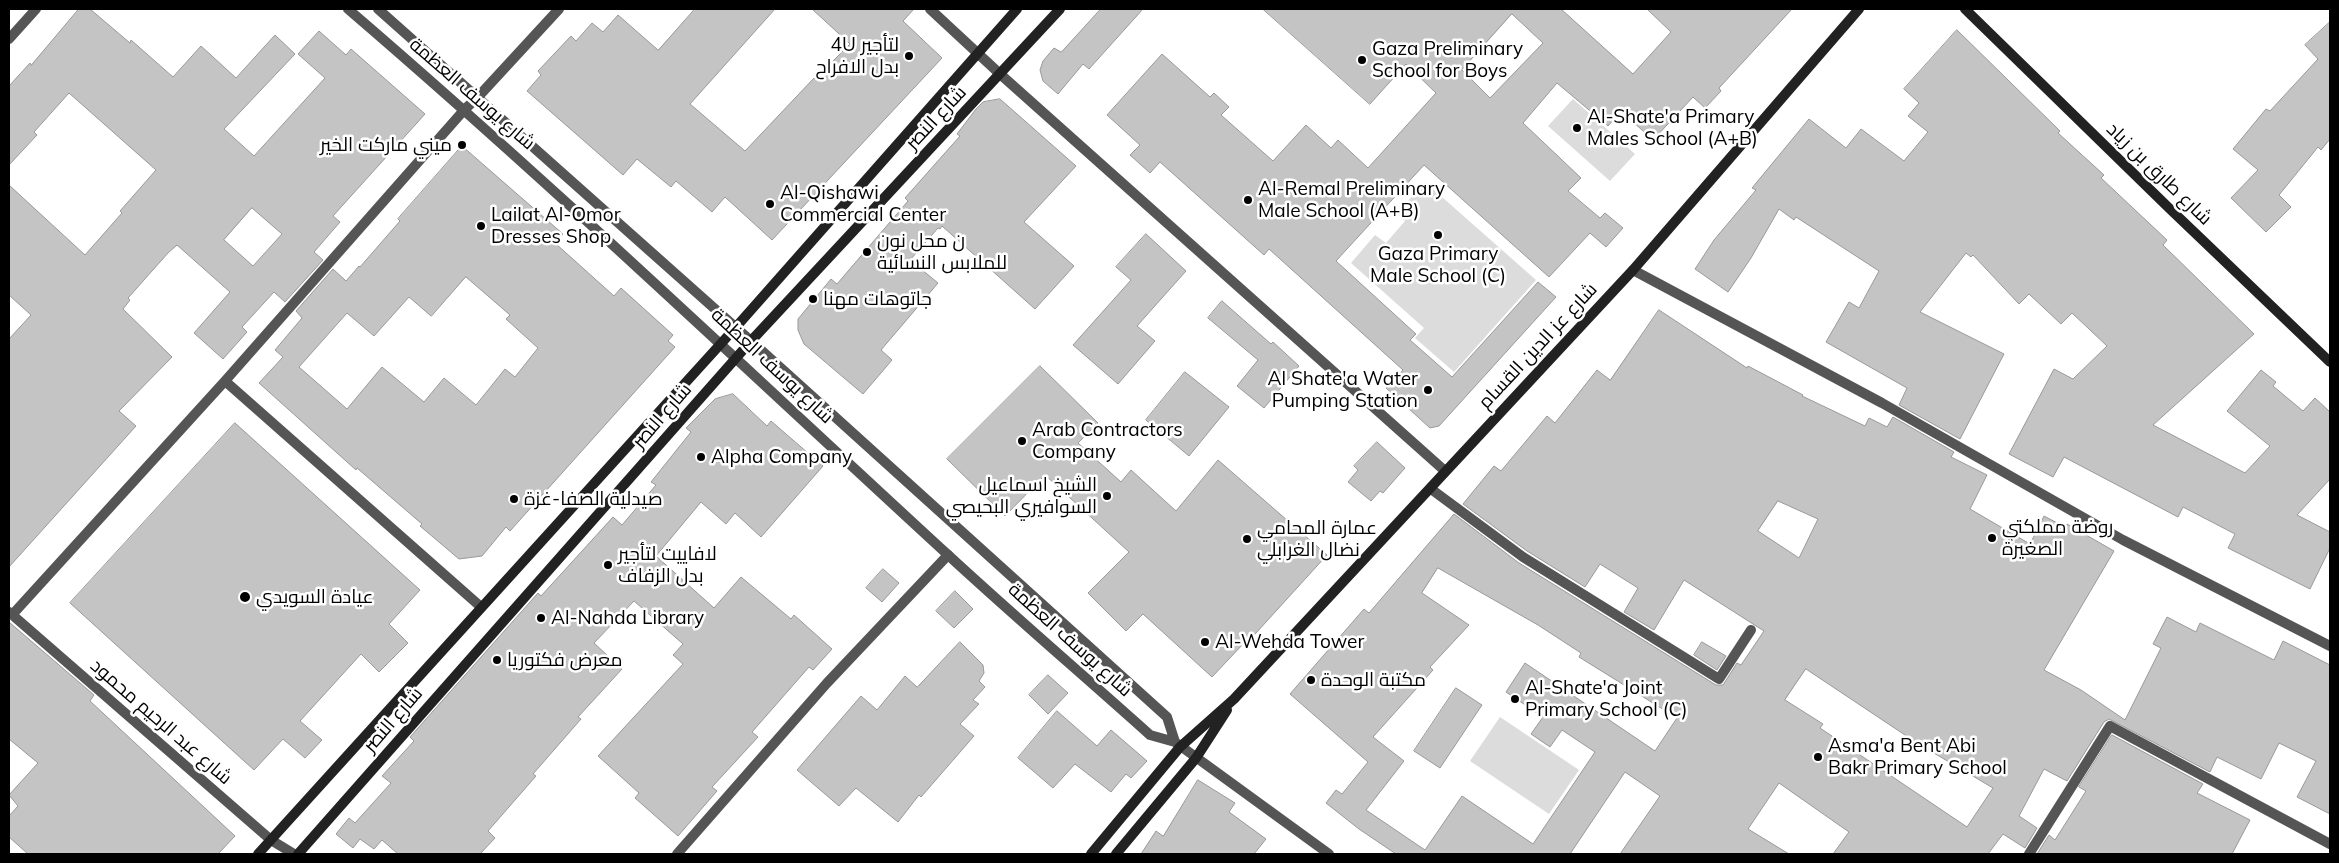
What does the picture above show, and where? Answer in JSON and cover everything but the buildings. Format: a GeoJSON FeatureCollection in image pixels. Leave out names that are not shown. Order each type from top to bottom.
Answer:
{"type":"FeatureCollection","features":[{"type":"Feature","properties":{"kind":"main road","name":"شارع النصر"},"geometry":{"type":"LineString","coordinates":[[258,854],[720,342],[736,327],[976,53],[1017,9]]}},
{"type":"Feature","properties":{"kind":"main road","name":"شارع النصر"},"geometry":{"type":"LineString","coordinates":[[296,854],[751,340],[1060,9]]}},
{"type":"Feature","properties":{"kind":"main road","name":"شارع عز الدين القسام"},"geometry":{"type":"LineString","coordinates":[[1091,854],[1178,744],[1234,699],[1633,270],[1859,9]]}},
{"type":"Feature","properties":{"kind":"main road","name":"شارع طارق بن زياد"},"geometry":{"type":"LineString","coordinates":[[1965,9],[2330,362]]}},
{"type":"Feature","properties":{"kind":"main road","name":"شارع عز الدين القسام"},"geometry":{"type":"LineString","coordinates":[[1116,854],[1196,758],[1234,699]]}},
{"type":"Feature","properties":{"kind":"street"},"geometry":{"type":"LineString","coordinates":[[9,39],[36,9]]}},
{"type":"Feature","properties":{"kind":"street","name":"شارع يوسف العظمة"},"geometry":{"type":"LineString","coordinates":[[348,9],[464,109],[737,357],[948,555],[1150,734],[1178,744],[1329,854]]}},
{"type":"Feature","properties":{"kind":"street","name":"شارع يوسف العظمة"},"geometry":{"type":"LineString","coordinates":[[378,9],[751,340],[1167,717],[1178,744]]}},
{"type":"Feature","properties":{"kind":"street"},"geometry":{"type":"LineString","coordinates":[[10,614],[225,381],[464,109],[478,98],[559,9]]}},
{"type":"Feature","properties":{"kind":"street"},"geometry":{"type":"LineString","coordinates":[[930,9],[976,53],[1445,471]]}},
{"type":"Feature","properties":{"kind":"street"},"geometry":{"type":"LineString","coordinates":[[1633,270],[1882,403],[2123,540],[2330,646]]}},
{"type":"Feature","properties":{"kind":"street"},"geometry":{"type":"LineString","coordinates":[[225,381],[481,607]]}},
{"type":"Feature","properties":{"kind":"street"},"geometry":{"type":"LineString","coordinates":[[1430,489],[1522,557],[1719,679],[1751,630]]}},
{"type":"Feature","properties":{"kind":"street"},"geometry":{"type":"LineString","coordinates":[[677,854],[827,683],[948,555]]}},
{"type":"Feature","properties":{"kind":"street","name":"شارع عبد الرحيم محمود"},"geometry":{"type":"LineString","coordinates":[[10,614],[271,840],[296,854]]}},
{"type":"Feature","properties":{"kind":"street"},"geometry":{"type":"LineString","coordinates":[[2029,854],[2110,726],[2330,844]]}},
{"type":"Feature","properties":{"kind":"shaded area"},"geometry":{"type":"Polygon","coordinates":[[[1573,99],[1635,154],[1610,181],[1548,126],[1573,99]]]}},
{"type":"Feature","properties":{"kind":"shaded area"},"geometry":{"type":"Polygon","coordinates":[[[1425,182],[1536,280],[1454,372],[1415,338],[1424,328],[1351,263],[1375,235],[1386,243],[1405,221],[1397,213],[1425,182]]]}},
{"type":"Feature","properties":{"kind":"shaded area"},"geometry":{"type":"Polygon","coordinates":[[[1500,717],[1579,770],[1549,814],[1470,761],[1500,717]]]}},
{"type":"Feature","properties":{"kind":"place","name":"4U لتأجير بدل الافراح"},"geometry":{"type":"Point","coordinates":[909,56]}},
{"type":"Feature","properties":{"kind":"place","name":"Gaza Preliminary School for Boys"},"geometry":{"type":"Point","coordinates":[1362,60]}},
{"type":"Feature","properties":{"kind":"place","name":"Al-Shate'a Primary Males School (A+B)"},"geometry":{"type":"Point","coordinates":[1577,128]}},
{"type":"Feature","properties":{"kind":"place","name":"ميني ماركت الخير"},"geometry":{"type":"Point","coordinates":[462,145]}},
{"type":"Feature","properties":{"kind":"place","name":"Al-Remal Preliminary Male School (A+B)"},"geometry":{"type":"Point","coordinates":[1248,200]}},
{"type":"Feature","properties":{"kind":"place","name":"Al-Qishawi Commercial Center"},"geometry":{"type":"Point","coordinates":[770,204]}},
{"type":"Feature","properties":{"kind":"place","name":"Lailat Al-Omor Dresses Shop"},"geometry":{"type":"Point","coordinates":[481,226]}},
{"type":"Feature","properties":{"kind":"place","name":"Gaza Primary Male School (C)"},"geometry":{"type":"Point","coordinates":[1438,235]}},
{"type":"Feature","properties":{"kind":"place","name":"ن محل نون للملابس النسائية"},"geometry":{"type":"Point","coordinates":[867,252]}},
{"type":"Feature","properties":{"kind":"place","name":"جاتوهات مهنا"},"geometry":{"type":"Point","coordinates":[813,299]}},
{"type":"Feature","properties":{"kind":"place","name":"Al Shate'a Water Pumping Station"},"geometry":{"type":"Point","coordinates":[1428,390]}},
{"type":"Feature","properties":{"kind":"place","name":"Arab Contractors Company"},"geometry":{"type":"Point","coordinates":[1022,441]}},
{"type":"Feature","properties":{"kind":"place","name":"Alpha Company"},"geometry":{"type":"Point","coordinates":[701,457]}},
{"type":"Feature","properties":{"kind":"place","name":"الشيخ اسماعيل السوافيري البحيصي"},"geometry":{"type":"Point","coordinates":[1107,496]}},
{"type":"Feature","properties":{"kind":"place","name":"صيدلية الصفا-غزة"},"geometry":{"type":"Point","coordinates":[514,499]}},
{"type":"Feature","properties":{"kind":"place","name":"روضة مملكتي الصغيرة"},"geometry":{"type":"Point","coordinates":[1992,538]}},
{"type":"Feature","properties":{"kind":"place","name":"عمارة المحامي نضال الغرابلي"},"geometry":{"type":"Point","coordinates":[1247,539]}},
{"type":"Feature","properties":{"kind":"place","name":"لافاييت لتأجير بدل الزفاف"},"geometry":{"type":"Point","coordinates":[608,565]}},
{"type":"Feature","properties":{"kind":"place","name":"عيادة السويدي"},"geometry":{"type":"Point","coordinates":[245,597]}},
{"type":"Feature","properties":{"kind":"place","name":"Al-Nahda Library"},"geometry":{"type":"Point","coordinates":[541,618]}},
{"type":"Feature","properties":{"kind":"place","name":"Al-Wehda Tower"},"geometry":{"type":"Point","coordinates":[1205,642]}},
{"type":"Feature","properties":{"kind":"place","name":"معرض فكتوريا"},"geometry":{"type":"Point","coordinates":[497,660]}},
{"type":"Feature","properties":{"kind":"place","name":"مكتبة الوحدة"},"geometry":{"type":"Point","coordinates":[1311,680]}},
{"type":"Feature","properties":{"kind":"place","name":"Al-Shate'a Joint Primary School (C)"},"geometry":{"type":"Point","coordinates":[1515,699]}},
{"type":"Feature","properties":{"kind":"place","name":"Asma'a Bent Abi Bakr Primary School"},"geometry":{"type":"Point","coordinates":[1818,757]}}]}
